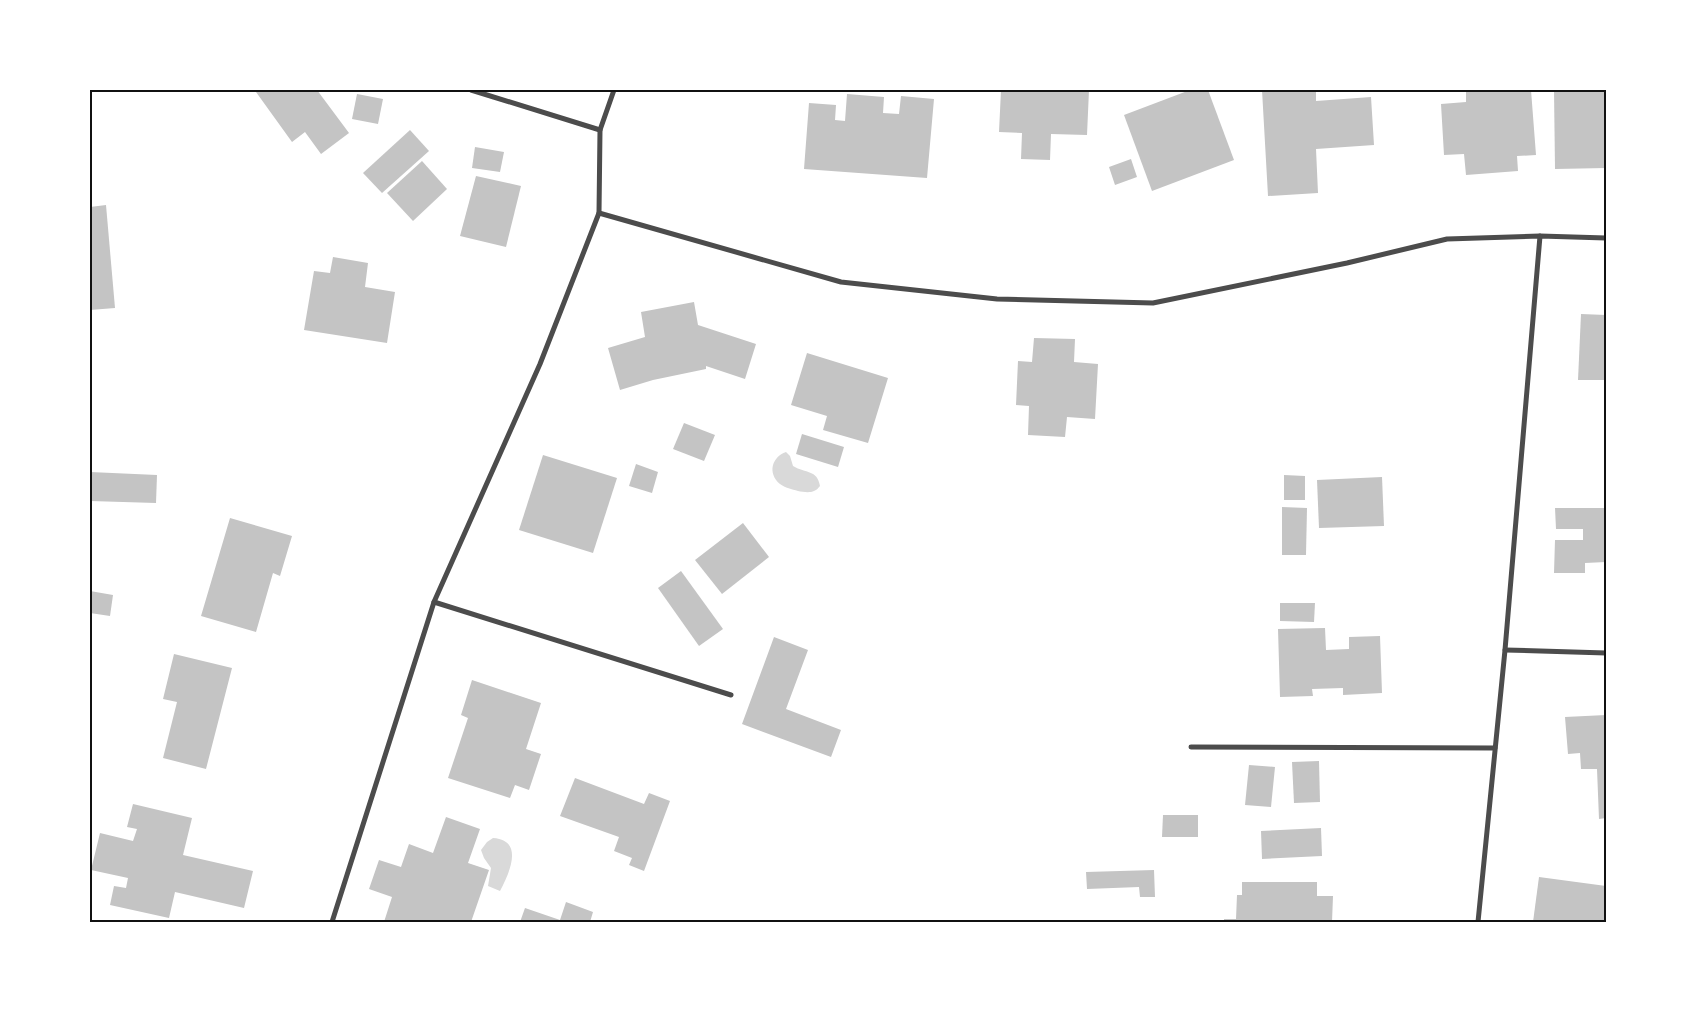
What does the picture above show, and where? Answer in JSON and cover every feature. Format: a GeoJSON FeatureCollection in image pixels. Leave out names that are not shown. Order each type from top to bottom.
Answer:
{"type":"FeatureCollection","features":[{"type":"Feature","properties":{"kind":"street"},"geometry":{"type":"LineString","coordinates":[[471,90],[600,130]]}},
{"type":"Feature","properties":{"kind":"street"},"geometry":{"type":"LineString","coordinates":[[332,922],[434,602],[540,364],[599,212],[600,130],[614,90]]}},
{"type":"Feature","properties":{"kind":"street"},"geometry":{"type":"LineString","coordinates":[[599,212],[841,282],[997,299],[1153,303],[1348,263],[1447,239],[1540,236],[1606,238]]}},
{"type":"Feature","properties":{"kind":"street"},"geometry":{"type":"LineString","coordinates":[[1478,922],[1540,236]]}},
{"type":"Feature","properties":{"kind":"street"},"geometry":{"type":"LineString","coordinates":[[434,602],[731,695]]}},
{"type":"Feature","properties":{"kind":"street"},"geometry":{"type":"LineString","coordinates":[[1504,650],[1606,652]]}},
{"type":"Feature","properties":{"kind":"street"},"geometry":{"type":"LineString","coordinates":[[1191,747],[1495,748]]}},
{"type":"Feature","properties":{"kind":"shaded area"},"geometry":{"type":"Polygon","coordinates":[[[786,452],[790,456],[793,466],[814,474],[820,486],[817,490],[811,492],[798,491],[780,484],[776,480],[773,475],[773,466],[777,458],[786,452]]]}},
{"type":"Feature","properties":{"kind":"shaded area"},"geometry":{"type":"Polygon","coordinates":[[[493,838],[503,840],[512,851],[510,867],[500,891],[488,886],[491,868],[481,850],[493,838]]]}},
{"type":"Feature","properties":{"kind":"building"},"geometry":{"type":"Polygon","coordinates":[[[258,90],[317,90],[349,133],[321,154],[305,132],[292,142],[256,92],[258,90]]]}},
{"type":"Feature","properties":{"kind":"building"},"geometry":{"type":"Polygon","coordinates":[[[1001,90],[1089,90],[1087,135],[1051,134],[1050,160],[1021,159],[1022,133],[999,132],[1001,90]]]}},
{"type":"Feature","properties":{"kind":"building"},"geometry":{"type":"Polygon","coordinates":[[[1190,90],[1208,90],[1234,160],[1152,191],[1124,115],[1190,90]]]}},
{"type":"Feature","properties":{"kind":"building"},"geometry":{"type":"Polygon","coordinates":[[[1262,90],[1316,90],[1316,101],[1371,97],[1374,145],[1316,149],[1318,193],[1268,196],[1262,90]]]}},
{"type":"Feature","properties":{"kind":"building"},"geometry":{"type":"Polygon","coordinates":[[[1466,90],[1531,90],[1536,155],[1517,156],[1518,171],[1466,175],[1464,154],[1444,155],[1441,104],[1466,102],[1466,90]]]}},
{"type":"Feature","properties":{"kind":"building"},"geometry":{"type":"Polygon","coordinates":[[[1554,90],[1606,90],[1606,168],[1555,169],[1554,90]]]}},
{"type":"Feature","properties":{"kind":"building"},"geometry":{"type":"Polygon","coordinates":[[[357,94],[383,99],[378,124],[352,119],[357,94]]]}},
{"type":"Feature","properties":{"kind":"building"},"geometry":{"type":"Polygon","coordinates":[[[847,94],[884,97],[883,113],[899,114],[901,96],[934,99],[927,178],[804,169],[809,103],[836,105],[835,120],[845,121],[847,94]]]}},
{"type":"Feature","properties":{"kind":"building"},"geometry":{"type":"Polygon","coordinates":[[[410,130],[429,151],[382,193],[363,173],[410,130]]]}},
{"type":"Feature","properties":{"kind":"building"},"geometry":{"type":"Polygon","coordinates":[[[475,147],[504,152],[500,172],[472,168],[475,147]]]}},
{"type":"Feature","properties":{"kind":"building"},"geometry":{"type":"Polygon","coordinates":[[[1131,159],[1137,177],[1115,185],[1109,167],[1131,159]]]}},
{"type":"Feature","properties":{"kind":"building"},"geometry":{"type":"Polygon","coordinates":[[[422,161],[447,189],[413,221],[387,193],[422,161]]]}},
{"type":"Feature","properties":{"kind":"building"},"geometry":{"type":"Polygon","coordinates":[[[476,176],[521,186],[506,247],[460,236],[476,176]]]}},
{"type":"Feature","properties":{"kind":"building"},"geometry":{"type":"Polygon","coordinates":[[[106,205],[115,308],[90,310],[90,207],[106,205]]]}},
{"type":"Feature","properties":{"kind":"building"},"geometry":{"type":"Polygon","coordinates":[[[333,257],[368,263],[365,287],[395,292],[387,343],[304,330],[314,271],[330,273],[333,257]]]}},
{"type":"Feature","properties":{"kind":"building"},"geometry":{"type":"Polygon","coordinates":[[[694,302],[698,325],[756,344],[745,379],[706,366],[706,369],[653,380],[620,390],[608,348],[645,337],[641,312],[694,302]]]}},
{"type":"Feature","properties":{"kind":"building"},"geometry":{"type":"Polygon","coordinates":[[[1581,314],[1606,315],[1606,380],[1578,380],[1581,314]]]}},
{"type":"Feature","properties":{"kind":"building"},"geometry":{"type":"Polygon","coordinates":[[[1034,338],[1075,339],[1074,362],[1098,364],[1095,419],[1067,417],[1065,437],[1028,435],[1029,406],[1016,405],[1018,361],[1032,362],[1034,338]]]}},
{"type":"Feature","properties":{"kind":"building"},"geometry":{"type":"Polygon","coordinates":[[[807,353],[888,378],[868,443],[823,430],[827,416],[791,405],[807,353]]]}},
{"type":"Feature","properties":{"kind":"building"},"geometry":{"type":"Polygon","coordinates":[[[684,423],[715,435],[704,461],[673,449],[684,423]]]}},
{"type":"Feature","properties":{"kind":"building"},"geometry":{"type":"Polygon","coordinates":[[[802,434],[844,447],[838,467],[796,454],[802,434]]]}},
{"type":"Feature","properties":{"kind":"building"},"geometry":{"type":"Polygon","coordinates":[[[543,455],[617,478],[593,553],[519,530],[543,455]]]}},
{"type":"Feature","properties":{"kind":"building"},"geometry":{"type":"Polygon","coordinates":[[[636,464],[658,472],[652,493],[629,486],[636,464]]]}},
{"type":"Feature","properties":{"kind":"building"},"geometry":{"type":"Polygon","coordinates":[[[90,472],[157,475],[156,503],[90,501],[90,472]]]}},
{"type":"Feature","properties":{"kind":"building"},"geometry":{"type":"Polygon","coordinates":[[[1284,475],[1305,476],[1305,500],[1284,500],[1284,475]]]}},
{"type":"Feature","properties":{"kind":"building"},"geometry":{"type":"Polygon","coordinates":[[[1382,477],[1384,526],[1319,528],[1317,480],[1382,477]]]}},
{"type":"Feature","properties":{"kind":"building"},"geometry":{"type":"Polygon","coordinates":[[[1604,502],[1606,502],[1606,562],[1585,563],[1585,573],[1554,573],[1555,540],[1583,540],[1583,529],[1556,529],[1555,508],[1604,508],[1604,502]]]}},
{"type":"Feature","properties":{"kind":"building"},"geometry":{"type":"Polygon","coordinates":[[[1282,507],[1307,508],[1306,555],[1282,555],[1282,507]]]}},
{"type":"Feature","properties":{"kind":"building"},"geometry":{"type":"Polygon","coordinates":[[[230,518],[292,536],[280,576],[273,573],[256,632],[201,616],[230,518]]]}},
{"type":"Feature","properties":{"kind":"building"},"geometry":{"type":"Polygon","coordinates":[[[743,523],[769,557],[722,594],[695,560],[743,523]]]}},
{"type":"Feature","properties":{"kind":"building"},"geometry":{"type":"Polygon","coordinates":[[[681,571],[723,629],[699,646],[658,588],[681,571]]]}},
{"type":"Feature","properties":{"kind":"building"},"geometry":{"type":"Polygon","coordinates":[[[90,591],[113,595],[110,616],[90,613],[90,591]]]}},
{"type":"Feature","properties":{"kind":"building"},"geometry":{"type":"Polygon","coordinates":[[[1280,603],[1315,603],[1314,622],[1280,621],[1280,603]]]}},
{"type":"Feature","properties":{"kind":"building"},"geometry":{"type":"Polygon","coordinates":[[[1325,628],[1326,650],[1349,649],[1349,637],[1380,636],[1382,693],[1343,695],[1343,688],[1312,689],[1313,696],[1280,697],[1278,629],[1325,628]]]}},
{"type":"Feature","properties":{"kind":"building"},"geometry":{"type":"Polygon","coordinates":[[[774,637],[808,650],[786,709],[841,730],[831,757],[742,724],[774,637]]]}},
{"type":"Feature","properties":{"kind":"building"},"geometry":{"type":"Polygon","coordinates":[[[174,654],[232,668],[206,769],[163,758],[177,702],[163,699],[174,654]]]}},
{"type":"Feature","properties":{"kind":"building"},"geometry":{"type":"Polygon","coordinates":[[[472,680],[541,703],[526,749],[541,754],[529,790],[515,785],[510,798],[448,778],[468,718],[461,715],[472,680]]]}},
{"type":"Feature","properties":{"kind":"building"},"geometry":{"type":"Polygon","coordinates":[[[1606,715],[1606,818],[1599,819],[1597,769],[1581,769],[1580,753],[1568,754],[1565,717],[1606,715]]]}},
{"type":"Feature","properties":{"kind":"building"},"geometry":{"type":"Polygon","coordinates":[[[1319,761],[1320,802],[1294,803],[1292,762],[1319,761]]]}},
{"type":"Feature","properties":{"kind":"building"},"geometry":{"type":"Polygon","coordinates":[[[1249,765],[1275,767],[1271,807],[1245,805],[1249,765]]]}},
{"type":"Feature","properties":{"kind":"building"},"geometry":{"type":"Polygon","coordinates":[[[575,778],[644,804],[649,793],[670,801],[644,871],[629,865],[632,858],[614,851],[619,837],[560,816],[575,778]]]}},
{"type":"Feature","properties":{"kind":"building"},"geometry":{"type":"Polygon","coordinates":[[[133,804],[192,818],[183,855],[253,871],[244,908],[175,892],[169,918],[110,905],[114,886],[126,888],[128,878],[91,870],[100,833],[133,841],[137,829],[127,827],[133,804]]]}},
{"type":"Feature","properties":{"kind":"building"},"geometry":{"type":"Polygon","coordinates":[[[1163,815],[1198,815],[1198,837],[1162,837],[1163,815]]]}},
{"type":"Feature","properties":{"kind":"building"},"geometry":{"type":"Polygon","coordinates":[[[446,817],[480,829],[468,863],[489,870],[471,922],[384,922],[392,897],[369,889],[379,860],[401,867],[409,844],[433,853],[446,817]]]}},
{"type":"Feature","properties":{"kind":"building"},"geometry":{"type":"Polygon","coordinates":[[[1321,828],[1322,856],[1262,859],[1261,831],[1321,828]]]}},
{"type":"Feature","properties":{"kind":"building"},"geometry":{"type":"Polygon","coordinates":[[[1154,870],[1155,897],[1140,897],[1139,887],[1087,889],[1086,872],[1154,870]]]}},
{"type":"Feature","properties":{"kind":"building"},"geometry":{"type":"Polygon","coordinates":[[[1539,877],[1606,886],[1606,922],[1533,922],[1539,877]]]}},
{"type":"Feature","properties":{"kind":"building"},"geometry":{"type":"Polygon","coordinates":[[[1242,882],[1317,882],[1317,896],[1333,896],[1332,922],[1224,922],[1224,919],[1236,919],[1237,895],[1242,895],[1242,882]]]}},
{"type":"Feature","properties":{"kind":"building"},"geometry":{"type":"Polygon","coordinates":[[[566,902],[593,912],[590,922],[520,922],[525,908],[560,920],[566,902]]]}}]}
